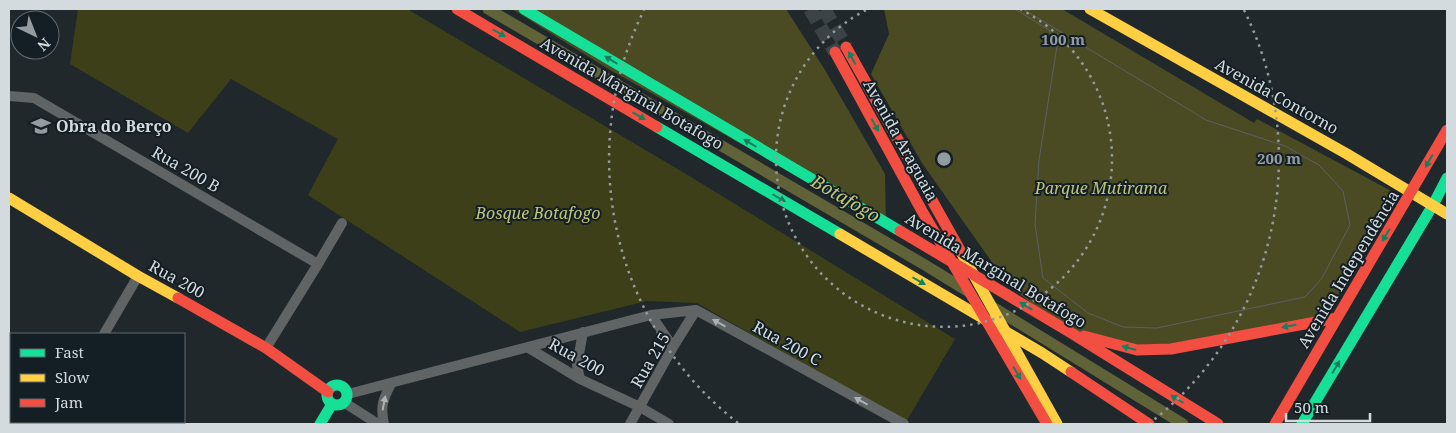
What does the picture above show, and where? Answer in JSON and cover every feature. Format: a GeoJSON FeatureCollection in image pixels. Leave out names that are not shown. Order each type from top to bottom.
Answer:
{"type":"FeatureCollection","features":[{"type":"Feature","properties":{"kind":"main road","name":"Avenida Marginal Botafogo"},"geometry":{"type":"LineString","coordinates":[[457,9],[1042,353],[1140,421],[1149,424]]}},
{"type":"Feature","properties":{"kind":"main road","name":"Avenida Marginal Botafogo"},"geometry":{"type":"LineString","coordinates":[[524,9],[1068,331],[1218,424]]}},
{"type":"Feature","properties":{"kind":"main road","name":"Avenida Contorno"},"geometry":{"type":"LineString","coordinates":[[1090,9],[1347,154],[1447,214]]}},
{"type":"Feature","properties":{"kind":"main road","name":"Avenida Araguaia"},"geometry":{"type":"LineString","coordinates":[[846,47],[1044,408],[1047,424]]}},
{"type":"Feature","properties":{"kind":"main road","name":"Avenida Araguaia"},"geometry":{"type":"LineString","coordinates":[[835,52],[922,211],[1044,408],[1057,424]]}},
{"type":"Feature","properties":{"kind":"main road","name":"Avenida Independência"},"geometry":{"type":"LineString","coordinates":[[1277,421],[1447,130]]}},
{"type":"Feature","properties":{"kind":"main road"},"geometry":{"type":"LineString","coordinates":[[1302,424],[1433,205],[1447,178]]}},
{"type":"Feature","properties":{"kind":"main road","name":"Rua 200"},"geometry":{"type":"LineString","coordinates":[[9,198],[138,276],[266,348],[328,392]]}},
{"type":"Feature","properties":{"kind":"main road"},"geometry":{"type":"LineString","coordinates":[[1068,331],[1137,350],[1171,349],[1337,318]]}},
{"type":"Feature","properties":{"kind":"main road"},"geometry":{"type":"LineString","coordinates":[[334,385],[343,386],[346,398],[341,405],[332,404],[327,396],[328,392],[334,385]]}},
{"type":"Feature","properties":{"kind":"main road"},"geometry":{"type":"LineString","coordinates":[[320,424],[332,404]]}},
{"type":"Feature","properties":{"kind":"street","name":"Rua 200 B"},"geometry":{"type":"LineString","coordinates":[[9,96],[34,98],[318,264]]}},
{"type":"Feature","properties":{"kind":"street"},"geometry":{"type":"LineString","coordinates":[[266,348],[342,223]]}},
{"type":"Feature","properties":{"kind":"street"},"geometry":{"type":"LineString","coordinates":[[105,333],[138,276]]}},
{"type":"Feature","properties":{"kind":"street"},"geometry":{"type":"LineString","coordinates":[[527,347],[651,315],[696,310]]}},
{"type":"Feature","properties":{"kind":"street","name":"Rua 215"},"geometry":{"type":"LineString","coordinates":[[630,424],[696,310]]}},
{"type":"Feature","properties":{"kind":"street","name":"Rua 200 C"},"geometry":{"type":"LineString","coordinates":[[696,310],[904,424]]}},
{"type":"Feature","properties":{"kind":"street"},"geometry":{"type":"LineString","coordinates":[[651,315],[673,347]]}},
{"type":"Feature","properties":{"kind":"street"},"geometry":{"type":"LineString","coordinates":[[580,379],[577,365],[583,332]]}},
{"type":"Feature","properties":{"kind":"street","name":"Rua 200"},"geometry":{"type":"LineString","coordinates":[[346,398],[527,347],[580,379],[640,407],[669,424]]}},
{"type":"Feature","properties":{"kind":"street"},"geometry":{"type":"LineString","coordinates":[[384,424],[382,407],[384,396],[391,384]]}},
{"type":"Feature","properties":{"kind":"street"},"geometry":{"type":"LineString","coordinates":[[346,398],[378,424]]}},
{"type":"Feature","properties":{"kind":"green space","name":"Bosque Botafogo"},"geometry":{"type":"Polygon","coordinates":[[[78,9],[407,9],[686,174],[955,339],[906,422],[697,303],[647,301],[520,332],[308,195],[338,139],[231,79],[188,133],[70,64],[78,9]]]}},
{"type":"Feature","properties":{"kind":"green space"},"geometry":{"type":"Polygon","coordinates":[[[512,9],[786,9],[825,70],[885,174],[886,226],[605,67],[512,9]]]}},
{"type":"Feature","properties":{"kind":"green space","name":"Parque Mutirama"},"geometry":{"type":"Polygon","coordinates":[[[884,9],[1062,9],[1254,123],[1257,119],[1395,193],[1348,276],[1328,316],[1137,350],[1068,331],[1008,285],[922,163],[871,74],[889,34],[884,9]]]}},
{"type":"Feature","properties":{"kind":"waterway","name":"Botafogo"},"geometry":{"type":"LineString","coordinates":[[488,9],[969,292]]}},
{"type":"Feature","properties":{"kind":"waterway","name":"Botafogo"},"geometry":{"type":"LineString","coordinates":[[991,306],[1183,424]]}},
{"type":"Feature","properties":{"kind":"tunnel"},"geometry":{"type":"LineString","coordinates":[[810,9],[835,52]]}},
{"type":"Feature","properties":{"kind":"tunnel"},"geometry":{"type":"LineString","coordinates":[[824,9],[846,47]]}},
{"type":"Feature","properties":{"kind":"tram line"},"geometry":{"type":"LineString","coordinates":[[1015,9],[1049,30],[1057,46],[1039,160],[1035,224],[1043,278],[1088,313],[1123,327],[1157,328],[1305,297],[1322,278],[1350,225],[1343,191],[1319,165],[1285,146],[1206,120],[1023,9]]}},
{"type":"Feature","properties":{"kind":"traffic: fast"},"geometry":{"type":"LineString","coordinates":[[524,9],[900,231]]}},
{"type":"Feature","properties":{"kind":"traffic: fast"},"geometry":{"type":"LineString","coordinates":[[657,127],[840,234]]}},
{"type":"Feature","properties":{"kind":"traffic: fast"},"geometry":{"type":"LineString","coordinates":[[1302,424],[1433,205],[1447,178]]}},
{"type":"Feature","properties":{"kind":"traffic: fast"},"geometry":{"type":"LineString","coordinates":[[337,385],[344,388],[347,395],[344,402],[337,405],[330,402],[327,395],[330,388],[337,385]]}},
{"type":"Feature","properties":{"kind":"traffic: fast"},"geometry":{"type":"LineString","coordinates":[[320,424],[332,404]]}},
{"type":"Feature","properties":{"kind":"traffic: slow"},"geometry":{"type":"LineString","coordinates":[[1090,9],[1347,154],[1447,214]]}},
{"type":"Feature","properties":{"kind":"traffic: slow"},"geometry":{"type":"LineString","coordinates":[[9,198],[178,298]]}},
{"type":"Feature","properties":{"kind":"traffic: slow"},"geometry":{"type":"LineString","coordinates":[[840,234],[1071,372]]}},
{"type":"Feature","properties":{"kind":"traffic: slow"},"geometry":{"type":"LineString","coordinates":[[961,252],[1057,424]]}},
{"type":"Feature","properties":{"kind":"traffic: jam"},"geometry":{"type":"LineString","coordinates":[[457,9],[657,127]]}},
{"type":"Feature","properties":{"kind":"traffic: jam"},"geometry":{"type":"LineString","coordinates":[[846,47],[961,252]]}},
{"type":"Feature","properties":{"kind":"traffic: jam"},"geometry":{"type":"LineString","coordinates":[[835,52],[922,211],[1047,424]]}},
{"type":"Feature","properties":{"kind":"traffic: jam"},"geometry":{"type":"LineString","coordinates":[[1275,424],[1447,130]]}},
{"type":"Feature","properties":{"kind":"traffic: jam"},"geometry":{"type":"LineString","coordinates":[[900,231],[1068,331],[1218,424]]}},
{"type":"Feature","properties":{"kind":"traffic: jam"},"geometry":{"type":"LineString","coordinates":[[178,298],[266,348],[328,392]]}},
{"type":"Feature","properties":{"kind":"traffic: jam"},"geometry":{"type":"LineString","coordinates":[[1084,336],[1137,350],[1171,349],[1337,318]]}},
{"type":"Feature","properties":{"kind":"traffic: jam"},"geometry":{"type":"LineString","coordinates":[[1071,372],[1149,424]]}},
{"type":"Feature","properties":{"kind":"place","name":"Obra do Berço"},"geometry":{"type":"Point","coordinates":[41,126]}}]}
